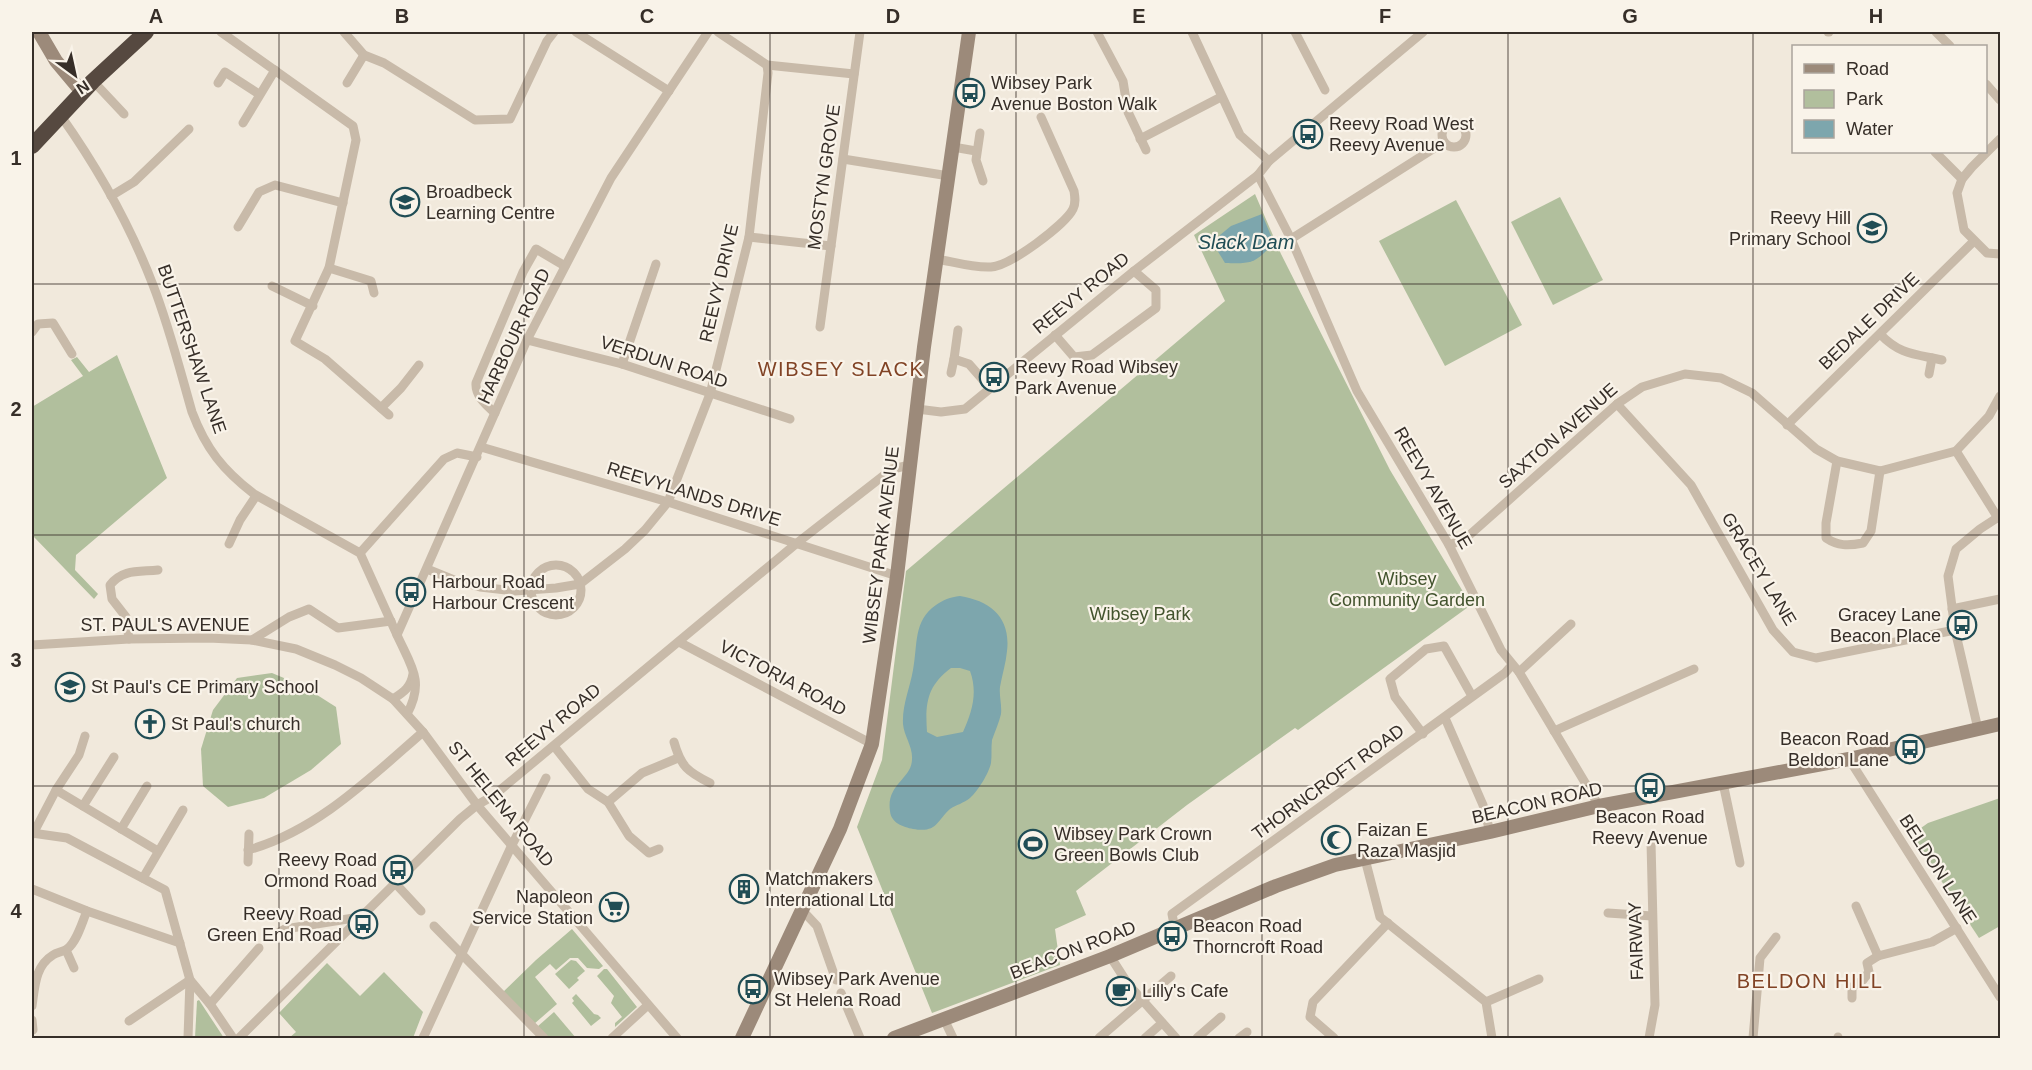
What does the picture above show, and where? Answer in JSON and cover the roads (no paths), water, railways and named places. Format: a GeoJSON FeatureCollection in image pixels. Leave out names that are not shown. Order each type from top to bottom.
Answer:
{"type":"FeatureCollection","features":[{"type":"Feature","properties":{"kind":"highway"},"geometry":{"type":"LineString","coordinates":[[32,146],[88,87],[146,32]]}},
{"type":"Feature","properties":{"kind":"main road"},"geometry":{"type":"LineString","coordinates":[[39,32],[56,61],[88,87]]}},
{"type":"Feature","properties":{"kind":"main road","name":"WIBSEY PARK AVENUE"},"geometry":{"type":"LineString","coordinates":[[742,1038],[840,829],[872,744],[897,576],[917,409],[969,32]]}},
{"type":"Feature","properties":{"kind":"main road","name":"BEACON ROAD"},"geometry":{"type":"LineString","coordinates":[[894,1038],[1110,956],[1276,886],[1335,865],[1599,806],[1849,759],[2001,724]]}},
{"type":"Feature","properties":{"kind":"street"},"geometry":{"type":"LineString","coordinates":[[221,32],[353,126],[356,140],[329,268],[295,341],[325,359],[389,415]]}},
{"type":"Feature","properties":{"kind":"street"},"geometry":{"type":"LineString","coordinates":[[344,32],[364,55],[384,63],[475,120],[510,119],[547,41],[554,32]]}},
{"type":"Feature","properties":{"kind":"street"},"geometry":{"type":"LineString","coordinates":[[576,32],[669,91]]}},
{"type":"Feature","properties":{"kind":"street","name":"HARBOUR ROAD"},"geometry":{"type":"LineString","coordinates":[[397,635],[477,457],[526,340],[611,178],[708,32]]}},
{"type":"Feature","properties":{"kind":"street"},"geometry":{"type":"LineString","coordinates":[[718,32],[767,65],[854,74]]}},
{"type":"Feature","properties":{"kind":"street","name":"MOSTYN GROVE"},"geometry":{"type":"LineString","coordinates":[[820,327],[860,32]]}},
{"type":"Feature","properties":{"kind":"street"},"geometry":{"type":"LineString","coordinates":[[1097,32],[1123,81],[1126,107],[1146,150]]}},
{"type":"Feature","properties":{"kind":"street"},"geometry":{"type":"LineString","coordinates":[[1192,32],[1240,135],[1269,161]]}},
{"type":"Feature","properties":{"kind":"street"},"geometry":{"type":"LineString","coordinates":[[1295,32],[1325,90]]}},
{"type":"Feature","properties":{"kind":"street","name":"REEVY ROAD"},"geometry":{"type":"LineString","coordinates":[[917,409],[941,412],[965,409],[1134,271],[1258,175],[1269,161],[1423,32]]}},
{"type":"Feature","properties":{"kind":"street"},"geometry":{"type":"LineString","coordinates":[[1936,32],[1945,45]]}},
{"type":"Feature","properties":{"kind":"street"},"geometry":{"type":"LineString","coordinates":[[347,83],[364,55]]}},
{"type":"Feature","properties":{"kind":"street","name":"REEVY DRIVE"},"geometry":{"type":"LineString","coordinates":[[580,584],[625,549],[645,530],[668,502],[710,394],[749,237],[768,73],[767,65]]}},
{"type":"Feature","properties":{"kind":"street"},"geometry":{"type":"LineString","coordinates":[[243,123],[275,70]]}},
{"type":"Feature","properties":{"kind":"street"},"geometry":{"type":"LineString","coordinates":[[218,82],[225,72],[259,94]]}},
{"type":"Feature","properties":{"kind":"street"},"geometry":{"type":"LineString","coordinates":[[1987,85],[2001,100]]}},
{"type":"Feature","properties":{"kind":"street"},"geometry":{"type":"LineString","coordinates":[[88,87],[124,114]]}},
{"type":"Feature","properties":{"kind":"street"},"geometry":{"type":"LineString","coordinates":[[1140,139],[1221,97]]}},
{"type":"Feature","properties":{"kind":"street","name":"BUTTERSHAW LANE"},"geometry":{"type":"LineString","coordinates":[[61,116],[111,196],[132,235],[153,286],[200,432],[220,465],[256,496],[360,553]]}},
{"type":"Feature","properties":{"kind":"street"},"geometry":{"type":"LineString","coordinates":[[937,259],[993,267],[1008,262],[1020,255],[1073,210],[1076,200],[1074,191],[1041,117]]}},
{"type":"Feature","properties":{"kind":"street"},"geometry":{"type":"LineString","coordinates":[[111,196],[134,182],[189,129]]}},
{"type":"Feature","properties":{"kind":"street"},"geometry":{"type":"LineString","coordinates":[[980,133],[976,151],[983,181]]}},
{"type":"Feature","properties":{"kind":"street"},"geometry":{"type":"LineString","coordinates":[[1987,153],[2001,139]]}},
{"type":"Feature","properties":{"kind":"street"},"geometry":{"type":"LineString","coordinates":[[1291,238],[1444,142]]}},
{"type":"Feature","properties":{"kind":"street"},"geometry":{"type":"LineString","coordinates":[[953,147],[976,151]]}},
{"type":"Feature","properties":{"kind":"street"},"geometry":{"type":"LineString","coordinates":[[1936,153],[1962,179]]}},
{"type":"Feature","properties":{"kind":"street"},"geometry":{"type":"LineString","coordinates":[[1986,153],[1962,179],[1957,193],[1964,230],[1987,253],[2001,254]]}},
{"type":"Feature","properties":{"kind":"street"},"geometry":{"type":"LineString","coordinates":[[843,159],[949,176]]}},
{"type":"Feature","properties":{"kind":"street","name":"REEVY AVENUE"},"geometry":{"type":"LineString","coordinates":[[1258,175],[1291,238],[1357,391],[1449,545],[1501,650],[1515,668],[1599,806]]}},
{"type":"Feature","properties":{"kind":"street"},"geometry":{"type":"LineString","coordinates":[[238,227],[259,192],[275,185],[343,203]]}},
{"type":"Feature","properties":{"kind":"street"},"geometry":{"type":"LineString","coordinates":[[749,237],[831,246]]}},
{"type":"Feature","properties":{"kind":"street","name":"BEDALE DRIVE"},"geometry":{"type":"LineString","coordinates":[[1787,424],[1974,241]]}},
{"type":"Feature","properties":{"kind":"street"},"geometry":{"type":"LineString","coordinates":[[495,413],[478,395],[475,389],[476,383],[523,272],[536,249],[565,266]]}},
{"type":"Feature","properties":{"kind":"street"},"geometry":{"type":"LineString","coordinates":[[622,364],[656,264]]}},
{"type":"Feature","properties":{"kind":"street"},"geometry":{"type":"LineString","coordinates":[[329,268],[371,281],[374,293]]}},
{"type":"Feature","properties":{"kind":"street"},"geometry":{"type":"LineString","coordinates":[[1055,335],[1074,357],[1092,355],[1156,308],[1156,291],[1134,271]]}},
{"type":"Feature","properties":{"kind":"street"},"geometry":{"type":"LineString","coordinates":[[272,286],[313,306]]}},
{"type":"Feature","properties":{"kind":"street"},"geometry":{"type":"LineString","coordinates":[[32,332],[39,324],[53,323],[72,354]]}},
{"type":"Feature","properties":{"kind":"street"},"geometry":{"type":"LineString","coordinates":[[951,373],[958,330]]}},
{"type":"Feature","properties":{"kind":"street"},"geometry":{"type":"LineString","coordinates":[[1880,334],[1892,346],[1937,359],[1929,375]]}},
{"type":"Feature","properties":{"kind":"street","name":"VERDUN ROAD"},"geometry":{"type":"LineString","coordinates":[[526,340],[622,364],[790,419]]}},
{"type":"Feature","properties":{"kind":"street"},"geometry":{"type":"LineString","coordinates":[[954,359],[969,364],[990,388]]}},
{"type":"Feature","properties":{"kind":"street"},"geometry":{"type":"LineString","coordinates":[[381,408],[419,365]]}},
{"type":"Feature","properties":{"kind":"street","name":"SAXTON AVENUE"},"geometry":{"type":"LineString","coordinates":[[1449,545],[1465,539],[1617,404],[1642,387],[1685,374],[1721,378],[1752,393],[1816,449],[1837,461],[1880,471],[1956,451]]}},
{"type":"Feature","properties":{"kind":"street"},"geometry":{"type":"LineString","coordinates":[[1977,729],[1955,630],[1948,576],[1956,549],[1980,529],[2000,517],[1956,451],[1989,416],[2001,396]]}},
{"type":"Feature","properties":{"kind":"street","name":"GRACEY LANE"},"geometry":{"type":"LineString","coordinates":[[1617,404],[1691,485],[1773,630],[1793,652],[1816,658],[1955,630]]}},
{"type":"Feature","properties":{"kind":"street","name":"REEVYLANDS DRIVE"},"geometry":{"type":"LineString","coordinates":[[481,447],[668,502],[897,576]]}},
{"type":"Feature","properties":{"kind":"street"},"geometry":{"type":"LineString","coordinates":[[407,714],[416,693],[416,681],[360,553],[444,459],[457,453],[477,457]]}},
{"type":"Feature","properties":{"kind":"street"},"geometry":{"type":"LineString","coordinates":[[1837,461],[1826,523],[1826,538],[1836,544],[1851,546],[1863,543],[1871,531],[1880,471]]}},
{"type":"Feature","properties":{"kind":"street","name":"REEVY ROAD"},"geometry":{"type":"LineString","coordinates":[[239,1038],[460,819],[493,796],[797,543],[892,469],[910,465]]}},
{"type":"Feature","properties":{"kind":"street"},"geometry":{"type":"LineString","coordinates":[[230,544],[240,520],[256,496]]}},
{"type":"Feature","properties":{"kind":"street"},"geometry":{"type":"LineString","coordinates":[[557,565],[572,571],[580,584],[579,601],[567,613],[558,615],[542,611],[536,606],[531,590],[532,582],[542,569],[557,565]]}},
{"type":"Feature","properties":{"kind":"street"},"geometry":{"type":"LineString","coordinates":[[427,569],[480,587],[514,591],[580,584]]}},
{"type":"Feature","properties":{"kind":"street"},"geometry":{"type":"LineString","coordinates":[[129,639],[126,617],[112,599],[110,585],[117,576],[158,570]]}},
{"type":"Feature","properties":{"kind":"street"},"geometry":{"type":"LineString","coordinates":[[1952,609],[2001,598]]}},
{"type":"Feature","properties":{"kind":"street"},"geometry":{"type":"LineString","coordinates":[[252,640],[289,617],[309,609],[338,628],[391,621]]}},
{"type":"Feature","properties":{"kind":"street","name":"THORNCROFT ROAD"},"geometry":{"type":"LineString","coordinates":[[1175,928],[1172,914],[1504,673],[1515,668],[1571,624]]}},
{"type":"Feature","properties":{"kind":"street","name":"ST. PAUL'S AVENUE"},"geometry":{"type":"LineString","coordinates":[[32,645],[129,639],[252,640],[296,649],[335,665],[361,678],[393,699]]}},
{"type":"Feature","properties":{"kind":"street","name":"VICTORIA ROAD"},"geometry":{"type":"LineString","coordinates":[[679,642],[872,744]]}},
{"type":"Feature","properties":{"kind":"street"},"geometry":{"type":"LineString","coordinates":[[1423,734],[1395,697],[1390,679],[1426,649],[1444,646],[1472,696]]}},
{"type":"Feature","properties":{"kind":"street"},"geometry":{"type":"LineString","coordinates":[[1554,731],[1694,669]]}},
{"type":"Feature","properties":{"kind":"street"},"geometry":{"type":"LineString","coordinates":[[393,699],[406,690],[411,683],[413,672]]}},
{"type":"Feature","properties":{"kind":"street","name":"ST HELENA ROAD"},"geometry":{"type":"LineString","coordinates":[[393,699],[423,732],[477,805],[512,847],[677,1038]]}},
{"type":"Feature","properties":{"kind":"street"},"geometry":{"type":"LineString","coordinates":[[1445,718],[1484,805],[1490,832]]}},
{"type":"Feature","properties":{"kind":"street"},"geometry":{"type":"LineString","coordinates":[[249,850],[302,828],[361,786],[423,732]]}},
{"type":"Feature","properties":{"kind":"street"},"geometry":{"type":"LineString","coordinates":[[85,736],[79,755],[32,833],[67,838],[165,890],[190,980],[188,1038]]}},
{"type":"Feature","properties":{"kind":"street"},"geometry":{"type":"LineString","coordinates":[[674,742],[678,758],[683,766],[710,783]]}},
{"type":"Feature","properties":{"kind":"street"},"geometry":{"type":"LineString","coordinates":[[554,746],[588,789],[608,802],[629,836],[649,853],[659,849]]}},
{"type":"Feature","properties":{"kind":"street"},"geometry":{"type":"LineString","coordinates":[[83,806],[114,757]]}},
{"type":"Feature","properties":{"kind":"street"},"geometry":{"type":"LineString","coordinates":[[608,802],[642,773],[678,758]]}},
{"type":"Feature","properties":{"kind":"street","name":"BELDON LANE"},"geometry":{"type":"LineString","coordinates":[[1849,759],[2001,997]]}},
{"type":"Feature","properties":{"kind":"street"},"geometry":{"type":"LineString","coordinates":[[423,1038],[546,778]]}},
{"type":"Feature","properties":{"kind":"street"},"geometry":{"type":"LineString","coordinates":[[1723,783],[1740,863]]}},
{"type":"Feature","properties":{"kind":"street"},"geometry":{"type":"LineString","coordinates":[[121,829],[147,786]]}},
{"type":"Feature","properties":{"kind":"street"},"geometry":{"type":"LineString","coordinates":[[56,790],[158,851]]}},
{"type":"Feature","properties":{"kind":"street"},"geometry":{"type":"LineString","coordinates":[[143,878],[183,810]]}},
{"type":"Feature","properties":{"kind":"street"},"geometry":{"type":"LineString","coordinates":[[248,862],[249,834]]}},
{"type":"Feature","properties":{"kind":"street","name":"FAIRWAY"},"geometry":{"type":"LineString","coordinates":[[1649,1038],[1655,1005],[1650,842]]}},
{"type":"Feature","properties":{"kind":"street"},"geometry":{"type":"LineString","coordinates":[[1365,859],[1380,917],[1486,1002],[1492,1038]]}},
{"type":"Feature","properties":{"kind":"street"},"geometry":{"type":"LineString","coordinates":[[395,883],[421,911]]}},
{"type":"Feature","properties":{"kind":"street"},"geometry":{"type":"LineString","coordinates":[[32,889],[87,911],[180,943]]}},
{"type":"Feature","properties":{"kind":"street"},"geometry":{"type":"LineString","coordinates":[[802,910],[817,926],[836,980]]}},
{"type":"Feature","properties":{"kind":"street"},"geometry":{"type":"LineString","coordinates":[[32,1006],[37,972],[55,953],[66,950],[87,911]]}},
{"type":"Feature","properties":{"kind":"street"},"geometry":{"type":"LineString","coordinates":[[1862,911],[1878,956]]}},
{"type":"Feature","properties":{"kind":"street"},"geometry":{"type":"LineString","coordinates":[[1608,913],[1652,916]]}},
{"type":"Feature","properties":{"kind":"street"},"geometry":{"type":"LineString","coordinates":[[274,934],[285,929],[360,917]]}},
{"type":"Feature","properties":{"kind":"street"},"geometry":{"type":"LineString","coordinates":[[1334,1038],[1310,1017],[1313,1002],[1388,923]]}},
{"type":"Feature","properties":{"kind":"street"},"geometry":{"type":"LineString","coordinates":[[434,926],[544,1038]]}},
{"type":"Feature","properties":{"kind":"street"},"geometry":{"type":"LineString","coordinates":[[1851,998],[1852,987],[1863,980],[1869,972],[1867,963],[1878,956],[1932,942],[1957,928]]}},
{"type":"Feature","properties":{"kind":"street"},"geometry":{"type":"LineString","coordinates":[[1753,1038],[1760,958],[1776,937]]}},
{"type":"Feature","properties":{"kind":"street"},"geometry":{"type":"LineString","coordinates":[[210,1004],[259,948]]}},
{"type":"Feature","properties":{"kind":"street"},"geometry":{"type":"LineString","coordinates":[[66,950],[74,968]]}},
{"type":"Feature","properties":{"kind":"street"},"geometry":{"type":"LineString","coordinates":[[1110,956],[1128,984],[1176,1038]]}},
{"type":"Feature","properties":{"kind":"street"},"geometry":{"type":"LineString","coordinates":[[1099,1038],[1171,976]]}},
{"type":"Feature","properties":{"kind":"street"},"geometry":{"type":"LineString","coordinates":[[1486,1002],[1539,979]]}},
{"type":"Feature","properties":{"kind":"street"},"geometry":{"type":"LineString","coordinates":[[190,980],[233,1038]]}},
{"type":"Feature","properties":{"kind":"street"},"geometry":{"type":"LineString","coordinates":[[129,1021],[190,980]]}},
{"type":"Feature","properties":{"kind":"street"},"geometry":{"type":"LineString","coordinates":[[841,993],[860,1038]]}},
{"type":"Feature","properties":{"kind":"street"},"geometry":{"type":"LineString","coordinates":[[612,1038],[648,1005]]}},
{"type":"Feature","properties":{"kind":"street"},"geometry":{"type":"LineString","coordinates":[[1197,1038],[1221,1017]]}},
{"type":"Feature","properties":{"kind":"street"},"geometry":{"type":"LineString","coordinates":[[944,1019],[954,1038]]}},
{"type":"Feature","properties":{"kind":"street"},"geometry":{"type":"LineString","coordinates":[[32,1020],[33,1030]]}},
{"type":"Feature","properties":{"kind":"street"},"geometry":{"type":"LineString","coordinates":[[1145,1038],[1162,1023]]}},
{"type":"Feature","properties":{"kind":"water","name":"Slack Dam"},"geometry":{"type":"Polygon","coordinates":[[[1262,214],[1274,243],[1253,261],[1225,263],[1217,250],[1220,235],[1231,226],[1262,214]]]}},
{"type":"Feature","properties":{"kind":"water"},"geometry":{"type":"Polygon","coordinates":[[[960,596],[971,598],[990,607],[997,613],[1006,629],[1007,651],[1000,690],[1001,714],[992,740],[990,767],[976,791],[968,800],[950,809],[932,828],[913,829],[902,826],[893,819],[890,802],[895,788],[911,766],[912,755],[903,717],[918,634],[923,618],[929,611],[941,602],[960,596]],[[951,668],[943,675],[929,696],[927,732],[937,737],[963,732],[969,717],[974,687],[970,671],[951,668]]]}},
{"type":"Feature","properties":{"kind":"place","name":"Wibsey Park Avenue Boston Walk"},"geometry":{"type":"Point","coordinates":[970,93]}},
{"type":"Feature","properties":{"kind":"place","name":"Reevy Road West Reevy Avenue"},"geometry":{"type":"Point","coordinates":[1308,134]}},
{"type":"Feature","properties":{"kind":"place","name":"Broadbeck Learning Centre"},"geometry":{"type":"Point","coordinates":[405,202]}},
{"type":"Feature","properties":{"kind":"place","name":"Reevy Hill Primary School"},"geometry":{"type":"Point","coordinates":[1872,228]}},
{"type":"Feature","properties":{"kind":"place","name":"Reevy Road Wibsey Park Avenue"},"geometry":{"type":"Point","coordinates":[994,377]}},
{"type":"Feature","properties":{"kind":"place","name":"Harbour Road Harbour Crescent"},"geometry":{"type":"Point","coordinates":[411,592]}},
{"type":"Feature","properties":{"kind":"place","name":"Gracey Lane Beacon Place"},"geometry":{"type":"Point","coordinates":[1962,625]}},
{"type":"Feature","properties":{"kind":"place","name":"St Paul's CE Primary School"},"geometry":{"type":"Point","coordinates":[70,687]}},
{"type":"Feature","properties":{"kind":"place","name":"St Paul's church"},"geometry":{"type":"Point","coordinates":[150,724]}},
{"type":"Feature","properties":{"kind":"place","name":"Beacon Road Beldon Lane"},"geometry":{"type":"Point","coordinates":[1910,749]}},
{"type":"Feature","properties":{"kind":"place","name":"Beacon Road Reevy Avenue"},"geometry":{"type":"Point","coordinates":[1650,788]}},
{"type":"Feature","properties":{"kind":"place","name":"Faizan E Raza Masjid"},"geometry":{"type":"Point","coordinates":[1336,840]}},
{"type":"Feature","properties":{"kind":"place","name":"Wibsey Park Crown Green Bowls Club"},"geometry":{"type":"Point","coordinates":[1033,844]}},
{"type":"Feature","properties":{"kind":"place","name":"Reevy Road Ormond Road"},"geometry":{"type":"Point","coordinates":[398,870]}},
{"type":"Feature","properties":{"kind":"place","name":"Matchmakers International Ltd"},"geometry":{"type":"Point","coordinates":[744,889]}},
{"type":"Feature","properties":{"kind":"place","name":"Napoleon Service Station"},"geometry":{"type":"Point","coordinates":[614,907]}},
{"type":"Feature","properties":{"kind":"place","name":"Reevy Road Green End Road"},"geometry":{"type":"Point","coordinates":[363,924]}},
{"type":"Feature","properties":{"kind":"place","name":"Beacon Road Thorncroft Road"},"geometry":{"type":"Point","coordinates":[1172,936]}},
{"type":"Feature","properties":{"kind":"place","name":"Wibsey Park Avenue St Helena Road"},"geometry":{"type":"Point","coordinates":[753,989]}},
{"type":"Feature","properties":{"kind":"place","name":"Lilly's Cafe"},"geometry":{"type":"Point","coordinates":[1121,991]}},
{"type":"Feature","properties":{"kind":"district","name":"WIBSEY SLACK"},"geometry":{"type":"Point","coordinates":[841,369]}},
{"type":"Feature","properties":{"kind":"district","name":"BELDON HILL"},"geometry":{"type":"Point","coordinates":[1810,981]}},
{"type":"Feature","properties":{"kind":"park label","name":"Wibsey Community Garden"},"geometry":{"type":"Point","coordinates":[1407,589]}},
{"type":"Feature","properties":{"kind":"park label","name":"Wibsey Park"},"geometry":{"type":"Point","coordinates":[1140,614]}}]}
